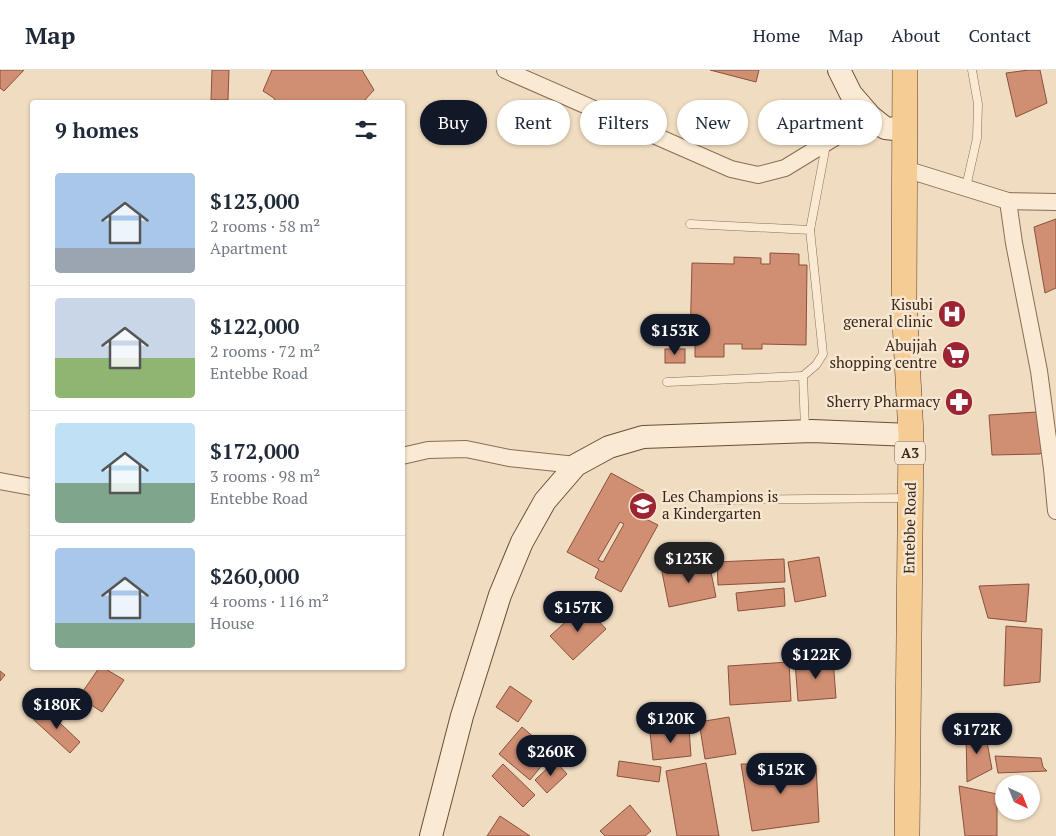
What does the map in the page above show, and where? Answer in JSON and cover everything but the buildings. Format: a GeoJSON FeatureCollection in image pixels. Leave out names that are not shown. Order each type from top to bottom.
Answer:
{"type":"FeatureCollection","features":[{"type":"Feature","properties":{"kind":"main road","name":"Entebbe Road"},"geometry":{"type":"LineString","coordinates":[[905,70],[904,302],[911,434],[907,836]]}},
{"type":"Feature","properties":{"kind":"street"},"geometry":{"type":"LineString","coordinates":[[505,70],[731,169],[758,175],[785,168],[824,145]]}},
{"type":"Feature","properties":{"kind":"street"},"geometry":{"type":"LineString","coordinates":[[840,70],[851,94],[856,100]]}},
{"type":"Feature","properties":{"kind":"street"},"geometry":{"type":"LineString","coordinates":[[882,126],[885,128],[905,130]]}},
{"type":"Feature","properties":{"kind":"street"},"geometry":{"type":"LineString","coordinates":[[905,169],[1008,201],[1056,202]]}},
{"type":"Feature","properties":{"kind":"street"},"geometry":{"type":"LineString","coordinates":[[1008,201],[1014,243],[1039,371],[1056,512]]}},
{"type":"Feature","properties":{"kind":"street"},"geometry":{"type":"LineString","coordinates":[[431,836],[462,716],[500,595],[522,542],[546,501],[576,465],[609,447],[643,437],[806,431],[911,434]]}},
{"type":"Feature","properties":{"kind":"street"},"geometry":{"type":"LineString","coordinates":[[405,455],[428,450],[466,449],[509,458],[576,465]]}},
{"type":"Feature","properties":{"kind":"street"},"geometry":{"type":"LineString","coordinates":[[0,480],[30,488]]}},
{"type":"Feature","properties":{"kind":"lane"},"geometry":{"type":"LineString","coordinates":[[966,188],[977,138],[978,104],[972,70]]}},
{"type":"Feature","properties":{"kind":"lane"},"geometry":{"type":"LineString","coordinates":[[667,382],[803,376],[816,365],[823,354],[810,230],[827,145]]}},
{"type":"Feature","properties":{"kind":"lane"},"geometry":{"type":"LineString","coordinates":[[690,224],[810,230]]}},
{"type":"Feature","properties":{"kind":"lane"},"geometry":{"type":"LineString","coordinates":[[803,376],[806,431]]}},
{"type":"Feature","properties":{"kind":"lane"},"geometry":{"type":"LineString","coordinates":[[717,500],[910,498]]}},
{"type":"Feature","properties":{"kind":"place","name":"Kisubi general clinic"},"geometry":{"type":"Point","coordinates":[952,314]}},
{"type":"Feature","properties":{"kind":"place","name":"Abujjah shopping centre"},"geometry":{"type":"Point","coordinates":[956,355]}},
{"type":"Feature","properties":{"kind":"place","name":"Sherry Pharmacy"},"geometry":{"type":"Point","coordinates":[959,402]}},
{"type":"Feature","properties":{"kind":"place","name":"Les Champions is a Kindergarten"},"geometry":{"type":"Point","coordinates":[643,506]}}]}
